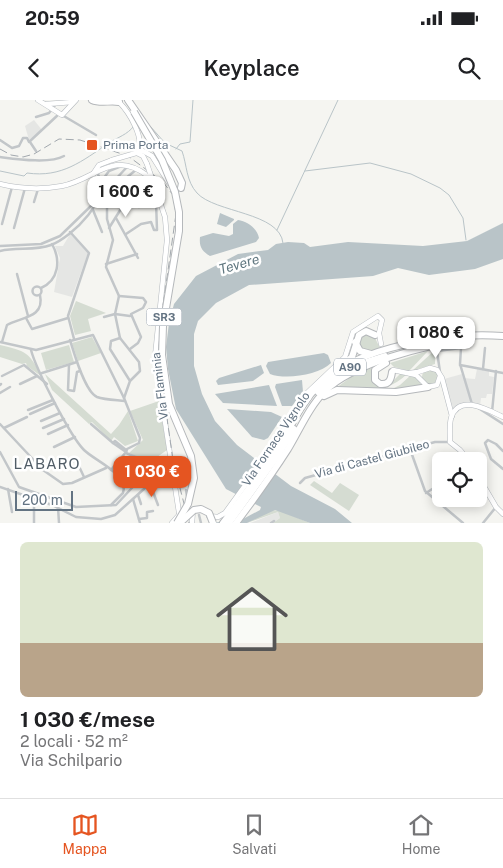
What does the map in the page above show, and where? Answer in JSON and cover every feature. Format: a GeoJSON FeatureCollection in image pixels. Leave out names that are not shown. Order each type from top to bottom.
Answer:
{"type":"FeatureCollection","features":[{"type":"Feature","properties":{"kind":"highway"},"geometry":{"type":"LineString","coordinates":[[95,101],[124,100]]}},
{"type":"Feature","properties":{"kind":"highway","name":"SR3"},"geometry":{"type":"LineString","coordinates":[[124,100],[152,135],[173,178],[182,213],[164,350],[173,410],[191,449],[196,468],[195,494],[179,521]]}},
{"type":"Feature","properties":{"kind":"highway","name":"SR3"},"geometry":{"type":"LineString","coordinates":[[133,112],[162,160],[175,192],[179,212],[179,231],[163,326],[162,359],[169,406],[191,456],[194,478],[188,504],[179,521]]}},
{"type":"Feature","properties":{"kind":"highway"},"geometry":{"type":"LineString","coordinates":[[152,135],[181,180],[181,188]]}},
{"type":"Feature","properties":{"kind":"highway"},"geometry":{"type":"LineString","coordinates":[[223,523],[280,448],[308,398],[327,377],[349,360],[360,334],[368,331],[376,332]]}},
{"type":"Feature","properties":{"kind":"highway","name":"A90"},"geometry":{"type":"LineString","coordinates":[[230,523],[311,400],[340,373],[374,359],[454,338],[503,336]]}},
{"type":"Feature","properties":{"kind":"highway"},"geometry":{"type":"LineString","coordinates":[[355,342],[362,352],[380,351],[454,338]]}},
{"type":"Feature","properties":{"kind":"highway","name":"A90"},"geometry":{"type":"LineString","coordinates":[[236,523],[280,448],[326,390],[346,375],[404,355],[464,340],[503,341]]}},
{"type":"Feature","properties":{"kind":"highway"},"geometry":{"type":"LineString","coordinates":[[327,377],[351,362],[380,351]]}},
{"type":"Feature","properties":{"kind":"highway"},"geometry":{"type":"LineString","coordinates":[[394,371],[386,384],[379,384],[374,379],[376,368],[404,355]]}},
{"type":"Feature","properties":{"kind":"highway"},"geometry":{"type":"LineString","coordinates":[[313,405],[325,395],[337,390],[396,392],[428,388]]}},
{"type":"Feature","properties":{"kind":"highway"},"geometry":{"type":"LineString","coordinates":[[179,521],[194,510],[201,509],[208,512],[213,523]]}},
{"type":"Feature","properties":{"kind":"street"},"geometry":{"type":"LineString","coordinates":[[38,100],[96,135]]}},
{"type":"Feature","properties":{"kind":"street"},"geometry":{"type":"LineString","coordinates":[[44,104],[63,104],[75,101]]}},
{"type":"Feature","properties":{"kind":"street"},"geometry":{"type":"LineString","coordinates":[[30,142],[75,101]]}},
{"type":"Feature","properties":{"kind":"street"},"geometry":{"type":"LineString","coordinates":[[36,117],[53,110],[56,104]]}},
{"type":"Feature","properties":{"kind":"street"},"geometry":{"type":"LineString","coordinates":[[63,104],[67,110]]}},
{"type":"Feature","properties":{"kind":"street"},"geometry":{"type":"LineString","coordinates":[[133,112],[140,146],[137,153]]}},
{"type":"Feature","properties":{"kind":"street"},"geometry":{"type":"LineString","coordinates":[[138,136],[144,151],[152,158],[171,187],[177,190],[181,188]]}},
{"type":"Feature","properties":{"kind":"street"},"geometry":{"type":"LineString","coordinates":[[0,140],[13,148],[19,145],[22,138],[27,138],[38,158]]}},
{"type":"Feature","properties":{"kind":"street"},"geometry":{"type":"LineString","coordinates":[[0,246],[43,244],[59,236],[95,200],[94,173],[97,167],[103,163],[144,151]]}},
{"type":"Feature","properties":{"kind":"street","name":"Via Flaminia"},"geometry":{"type":"LineString","coordinates":[[137,153],[143,155],[147,163],[148,174],[165,217],[168,238],[155,357],[179,521]]}},
{"type":"Feature","properties":{"kind":"street"},"geometry":{"type":"LineString","coordinates":[[0,157],[20,160],[38,158],[50,160],[64,156]]}},
{"type":"Feature","properties":{"kind":"street"},"geometry":{"type":"LineString","coordinates":[[147,163],[152,158]]}},
{"type":"Feature","properties":{"kind":"street"},"geometry":{"type":"LineString","coordinates":[[103,163],[102,166],[106,169]]}},
{"type":"Feature","properties":{"kind":"street"},"geometry":{"type":"LineString","coordinates":[[0,184],[25,188],[63,186],[106,169],[127,165],[138,168],[148,174]]}},
{"type":"Feature","properties":{"kind":"street"},"geometry":{"type":"LineString","coordinates":[[101,195],[127,165]]}},
{"type":"Feature","properties":{"kind":"street"},"geometry":{"type":"LineString","coordinates":[[0,251],[52,244],[70,232],[93,210],[98,201],[100,183],[110,170],[127,165]]}},
{"type":"Feature","properties":{"kind":"street"},"geometry":{"type":"LineString","coordinates":[[114,180],[119,184],[138,168]]}},
{"type":"Feature","properties":{"kind":"street"},"geometry":{"type":"LineString","coordinates":[[94,173],[100,183]]}},
{"type":"Feature","properties":{"kind":"street"},"geometry":{"type":"LineString","coordinates":[[125,179],[128,182],[134,178],[134,198],[139,207]]}},
{"type":"Feature","properties":{"kind":"street"},"geometry":{"type":"LineString","coordinates":[[81,179],[90,180],[94,184]]}},
{"type":"Feature","properties":{"kind":"street"},"geometry":{"type":"LineString","coordinates":[[94,184],[97,181],[100,183]]}},
{"type":"Feature","properties":{"kind":"street"},"geometry":{"type":"LineString","coordinates":[[139,184],[145,201]]}},
{"type":"Feature","properties":{"kind":"street"},"geometry":{"type":"LineString","coordinates":[[2,224],[12,187]]}},
{"type":"Feature","properties":{"kind":"street"},"geometry":{"type":"LineString","coordinates":[[107,187],[107,219],[113,240],[106,264],[107,274],[119,296],[115,314],[120,338],[140,365],[137,376],[130,381],[124,399]]}},
{"type":"Feature","properties":{"kind":"street"},"geometry":{"type":"LineString","coordinates":[[14,228],[25,188]]}},
{"type":"Feature","properties":{"kind":"street"},"geometry":{"type":"LineString","coordinates":[[34,202],[38,188]]}},
{"type":"Feature","properties":{"kind":"street"},"geometry":{"type":"LineString","coordinates":[[109,228],[123,205],[143,195]]}},
{"type":"Feature","properties":{"kind":"street"},"geometry":{"type":"LineString","coordinates":[[126,234],[146,222],[151,222],[154,230],[157,230],[156,201],[158,196]]}},
{"type":"Feature","properties":{"kind":"street"},"geometry":{"type":"LineString","coordinates":[[93,210],[102,232]]}},
{"type":"Feature","properties":{"kind":"street"},"geometry":{"type":"LineString","coordinates":[[106,264],[138,256],[116,218]]}},
{"type":"Feature","properties":{"kind":"street"},"geometry":{"type":"LineString","coordinates":[[70,232],[87,249],[89,254],[68,318],[77,362],[95,396],[124,399]]}},
{"type":"Feature","properties":{"kind":"street"},"geometry":{"type":"LineString","coordinates":[[40,295],[35,295],[33,290],[36,286],[41,288],[52,282],[55,275],[58,257],[52,244]]}},
{"type":"Feature","properties":{"kind":"street"},"geometry":{"type":"LineString","coordinates":[[17,274],[27,317],[32,329],[68,318]]}},
{"type":"Feature","properties":{"kind":"street"},"geometry":{"type":"LineString","coordinates":[[41,288],[39,308],[35,314],[8,324],[1,342],[31,350],[93,335],[124,399],[140,440],[139,443],[126,451],[111,470]]}},
{"type":"Feature","properties":{"kind":"street"},"geometry":{"type":"LineString","coordinates":[[119,296],[145,300],[142,308],[136,310],[130,316]]}},
{"type":"Feature","properties":{"kind":"street"},"geometry":{"type":"LineString","coordinates":[[104,317],[115,314],[130,316]]}},
{"type":"Feature","properties":{"kind":"street"},"geometry":{"type":"LineString","coordinates":[[130,316],[141,337],[138,343],[130,349]]}},
{"type":"Feature","properties":{"kind":"street","name":"Via Fornace Vignolo"},"geometry":{"type":"LineString","coordinates":[[198,515],[218,517],[228,510],[280,448],[310,389],[345,357],[354,332],[378,316],[382,318],[381,325]]}},
{"type":"Feature","properties":{"kind":"street"},"geometry":{"type":"LineString","coordinates":[[381,325],[376,332],[381,344]]}},
{"type":"Feature","properties":{"kind":"street"},"geometry":{"type":"LineString","coordinates":[[380,351],[379,333],[381,325]]}},
{"type":"Feature","properties":{"kind":"street"},"geometry":{"type":"LineString","coordinates":[[0,330],[4,332]]}},
{"type":"Feature","properties":{"kind":"street"},"geometry":{"type":"LineString","coordinates":[[120,338],[111,341],[110,348],[130,381]]}},
{"type":"Feature","properties":{"kind":"street"},"geometry":{"type":"LineString","coordinates":[[483,369],[485,348]]}},
{"type":"Feature","properties":{"kind":"street"},"geometry":{"type":"LineString","coordinates":[[461,452],[450,442],[453,415],[440,374],[436,352],[461,349],[460,365],[472,404],[503,424]]}},
{"type":"Feature","properties":{"kind":"street"},"geometry":{"type":"LineString","coordinates":[[31,350],[60,413],[83,449],[120,477],[124,488],[120,497],[111,505]]}},
{"type":"Feature","properties":{"kind":"street"},"geometry":{"type":"LineString","coordinates":[[389,364],[394,371],[409,372],[430,368],[436,365],[438,361]]}},
{"type":"Feature","properties":{"kind":"street"},"geometry":{"type":"LineString","coordinates":[[42,373],[77,362]]}},
{"type":"Feature","properties":{"kind":"street"},"geometry":{"type":"LineString","coordinates":[[2,376],[24,365],[47,384]]}},
{"type":"Feature","properties":{"kind":"street"},"geometry":{"type":"LineString","coordinates":[[69,365],[68,390],[74,391],[77,372],[81,371]]}},
{"type":"Feature","properties":{"kind":"street"},"geometry":{"type":"LineString","coordinates":[[460,365],[503,373]]}},
{"type":"Feature","properties":{"kind":"street"},"geometry":{"type":"LineString","coordinates":[[430,368],[436,369],[440,374],[440,381],[436,386]]}},
{"type":"Feature","properties":{"kind":"street"},"geometry":{"type":"LineString","coordinates":[[421,381],[420,375],[423,370]]}},
{"type":"Feature","properties":{"kind":"street"},"geometry":{"type":"LineString","coordinates":[[492,412],[496,371]]}},
{"type":"Feature","properties":{"kind":"street"},"geometry":{"type":"LineString","coordinates":[[409,372],[416,375],[428,388],[442,386],[445,390]]}},
{"type":"Feature","properties":{"kind":"street"},"geometry":{"type":"LineString","coordinates":[[20,384],[37,376]]}},
{"type":"Feature","properties":{"kind":"street"},"geometry":{"type":"LineString","coordinates":[[0,393],[10,387]]}},
{"type":"Feature","properties":{"kind":"street"},"geometry":{"type":"LineString","coordinates":[[28,410],[54,401]]}},
{"type":"Feature","properties":{"kind":"street"},"geometry":{"type":"LineString","coordinates":[[4,428],[54,401]]}},
{"type":"Feature","properties":{"kind":"street"},"geometry":{"type":"LineString","coordinates":[[453,415],[464,405],[472,404],[503,417]]}},
{"type":"Feature","properties":{"kind":"street"},"geometry":{"type":"LineString","coordinates":[[41,421],[60,413]]}},
{"type":"Feature","properties":{"kind":"street"},"geometry":{"type":"LineString","coordinates":[[43,428],[64,419]]}},
{"type":"Feature","properties":{"kind":"street"},"geometry":{"type":"LineString","coordinates":[[0,424],[43,470],[61,484],[69,484],[106,468]]}},
{"type":"Feature","properties":{"kind":"street"},"geometry":{"type":"LineString","coordinates":[[91,424],[112,443],[132,457],[153,464],[170,460]]}},
{"type":"Feature","properties":{"kind":"street"},"geometry":{"type":"LineString","coordinates":[[48,434],[68,425]]}},
{"type":"Feature","properties":{"kind":"street"},"geometry":{"type":"LineString","coordinates":[[54,447],[75,437]]}},
{"type":"Feature","properties":{"kind":"street"},"geometry":{"type":"LineString","coordinates":[[503,451],[495,443],[488,440],[485,443],[491,459],[503,470]]}},
{"type":"Feature","properties":{"kind":"street","name":"Via di Castel Giubileo"},"geometry":{"type":"LineString","coordinates":[[300,482],[305,478],[435,442],[450,442]]}},
{"type":"Feature","properties":{"kind":"street"},"geometry":{"type":"LineString","coordinates":[[410,449],[420,481],[426,493],[463,523]]}},
{"type":"Feature","properties":{"kind":"street"},"geometry":{"type":"LineString","coordinates":[[0,452],[17,485],[23,490],[76,507],[115,506],[121,502],[144,475],[170,460]]}},
{"type":"Feature","properties":{"kind":"street"},"geometry":{"type":"LineString","coordinates":[[71,462],[76,460],[84,478]]}},
{"type":"Feature","properties":{"kind":"street"},"geometry":{"type":"LineString","coordinates":[[0,487],[58,507],[80,518],[110,518],[145,487],[147,481],[144,475]]}},
{"type":"Feature","properties":{"kind":"street"},"geometry":{"type":"LineString","coordinates":[[145,487],[152,488],[161,485]]}},
{"type":"Feature","properties":{"kind":"street"},"geometry":{"type":"LineString","coordinates":[[152,488],[158,505]]}},
{"type":"Feature","properties":{"kind":"street"},"geometry":{"type":"LineString","coordinates":[[8,489],[12,512]]}},
{"type":"Feature","properties":{"kind":"street"},"geometry":{"type":"LineString","coordinates":[[426,493],[432,489]]}},
{"type":"Feature","properties":{"kind":"street"},"geometry":{"type":"LineString","coordinates":[[186,490],[198,515],[192,523]]}},
{"type":"Feature","properties":{"kind":"street"},"geometry":{"type":"LineString","coordinates":[[487,492],[496,507],[503,514]]}},
{"type":"Feature","properties":{"kind":"street"},"geometry":{"type":"LineString","coordinates":[[138,495],[141,504]]}},
{"type":"Feature","properties":{"kind":"street"},"geometry":{"type":"LineString","coordinates":[[34,499],[34,523]]}},
{"type":"Feature","properties":{"kind":"street"},"geometry":{"type":"LineString","coordinates":[[133,499],[139,521],[146,518],[147,512],[153,511]]}},
{"type":"Feature","properties":{"kind":"street"},"geometry":{"type":"LineString","coordinates":[[58,507],[59,523]]}},
{"type":"Feature","properties":{"kind":"street"},"geometry":{"type":"LineString","coordinates":[[483,523],[496,507]]}},
{"type":"Feature","properties":{"kind":"street"},"geometry":{"type":"LineString","coordinates":[[80,518],[81,523]]}},
{"type":"Feature","properties":{"kind":"street"},"geometry":{"type":"LineString","coordinates":[[271,523],[274,520]]}},
{"type":"Feature","properties":{"kind":"street"},"geometry":{"type":"LineString","coordinates":[[172,523],[179,521]]}},
{"type":"Feature","properties":{"kind":"shaded area"},"geometry":{"type":"Polygon","coordinates":[[[34,120],[42,130],[29,140],[25,126],[34,120]]]}},
{"type":"Feature","properties":{"kind":"shaded area"},"geometry":{"type":"Polygon","coordinates":[[[70,234],[88,253],[72,297],[54,292],[60,258],[55,246],[63,246],[70,234]]]}},
{"type":"Feature","properties":{"kind":"shaded area"},"geometry":{"type":"Polygon","coordinates":[[[76,301],[106,313],[88,319],[91,331],[75,335],[70,316],[76,301]]]}},
{"type":"Feature","properties":{"kind":"shaded area"},"geometry":{"type":"Polygon","coordinates":[[[366,333],[374,336],[381,350],[366,353],[358,344],[358,340],[366,333]]]}},
{"type":"Feature","properties":{"kind":"shaded area"},"geometry":{"type":"Polygon","coordinates":[[[92,337],[101,353],[78,361],[72,343],[92,337]]]}},
{"type":"Feature","properties":{"kind":"shaded area"},"geometry":{"type":"Polygon","coordinates":[[[0,345],[21,351],[30,357],[41,376],[27,366],[26,363],[22,364],[0,357],[0,345]]]}},
{"type":"Feature","properties":{"kind":"shaded area"},"geometry":{"type":"Polygon","coordinates":[[[69,345],[74,362],[46,370],[41,353],[69,345]]]}},
{"type":"Feature","properties":{"kind":"shaded area"},"geometry":{"type":"Polygon","coordinates":[[[435,350],[435,364],[412,371],[435,350]]]}},
{"type":"Feature","properties":{"kind":"shaded area"},"geometry":{"type":"Polygon","coordinates":[[[428,351],[409,371],[394,367],[390,363],[428,351]]]}},
{"type":"Feature","properties":{"kind":"shaded area"},"geometry":{"type":"Polygon","coordinates":[[[374,367],[371,376],[373,382],[392,382],[400,374],[407,374],[391,385],[374,389],[336,388],[351,377],[374,367]]]}},
{"type":"Feature","properties":{"kind":"shaded area"},"geometry":{"type":"Polygon","coordinates":[[[427,369],[433,369],[438,374],[436,383],[427,385],[422,380],[422,374],[427,369]]]}},
{"type":"Feature","properties":{"kind":"shaded area"},"geometry":{"type":"Polygon","coordinates":[[[477,369],[489,371],[489,376],[494,377],[492,394],[487,394],[486,398],[481,398],[480,406],[470,402],[454,411],[444,379],[462,374],[463,378],[475,379],[477,369]]]}},
{"type":"Feature","properties":{"kind":"shaded area"},"geometry":{"type":"Polygon","coordinates":[[[45,374],[111,434],[128,411],[138,441],[125,446],[114,437],[111,441],[92,422],[89,424],[52,390],[45,374]]]}},
{"type":"Feature","properties":{"kind":"shaded area"},"geometry":{"type":"Polygon","coordinates":[[[411,375],[417,378],[422,386],[388,391],[400,385],[411,375]]]}},
{"type":"Feature","properties":{"kind":"shaded area"},"geometry":{"type":"Polygon","coordinates":[[[159,401],[167,450],[150,462],[129,453],[143,440],[130,411],[159,401]]]}},
{"type":"Feature","properties":{"kind":"shaded area"},"geometry":{"type":"Polygon","coordinates":[[[314,481],[332,493],[340,483],[359,495],[349,511],[310,485],[314,481]]]}},
{"type":"Feature","properties":{"kind":"shaded area"},"geometry":{"type":"Polygon","coordinates":[[[272,510],[281,511],[310,523],[273,523],[280,518],[278,512],[247,523],[272,510]]]}},
{"type":"Feature","properties":{"kind":"shaded area"},"geometry":{"type":"Polygon","coordinates":[[[278,512],[280,518],[273,523],[250,523],[278,512]]]}},
{"type":"Feature","properties":{"kind":"water"},"geometry":{"type":"Polygon","coordinates":[[[220,213],[234,220],[226,227],[217,224],[220,213]]]}},
{"type":"Feature","properties":{"kind":"water"},"geometry":{"type":"Polygon","coordinates":[[[238,220],[248,223],[254,228],[259,238],[256,242],[210,256],[203,250],[200,237],[213,233],[229,236],[233,234],[233,224],[238,220]]]}},
{"type":"Feature","properties":{"kind":"water","name":"Tevere"},"geometry":{"type":"Polygon","coordinates":[[[503,223],[503,259],[475,269],[429,275],[398,268],[373,276],[249,285],[216,303],[198,321],[194,334],[194,366],[202,394],[215,421],[237,445],[291,486],[335,509],[352,523],[310,523],[275,510],[247,523],[211,523],[243,519],[260,510],[261,507],[226,489],[176,409],[168,369],[166,347],[169,323],[174,304],[196,276],[238,254],[268,250],[276,244],[288,242],[304,243],[310,247],[348,242],[423,246],[467,241],[503,223]]]}},
{"type":"Feature","properties":{"kind":"water"},"geometry":{"type":"Polygon","coordinates":[[[324,353],[328,355],[331,363],[319,371],[311,373],[277,376],[270,374],[266,366],[268,362],[324,353]]]}},
{"type":"Feature","properties":{"kind":"water"},"geometry":{"type":"Polygon","coordinates":[[[261,365],[264,373],[253,381],[218,385],[216,381],[219,378],[261,365]]]}},
{"type":"Feature","properties":{"kind":"water"},"geometry":{"type":"Polygon","coordinates":[[[302,380],[303,392],[292,406],[282,406],[275,387],[276,384],[302,380]]]}},
{"type":"Feature","properties":{"kind":"water"},"geometry":{"type":"Polygon","coordinates":[[[269,385],[277,406],[223,403],[215,394],[269,385]]]}},
{"type":"Feature","properties":{"kind":"water"},"geometry":{"type":"Polygon","coordinates":[[[227,409],[271,412],[282,417],[268,438],[264,440],[252,437],[227,409]]]}},
{"type":"Feature","properties":{"kind":"waterway"},"geometry":{"type":"LineString","coordinates":[[176,149],[180,144],[190,142],[193,100]]}},
{"type":"Feature","properties":{"kind":"waterway"},"geometry":{"type":"LineString","coordinates":[[277,230],[338,100]]}},
{"type":"Feature","properties":{"kind":"waterway"},"geometry":{"type":"LineString","coordinates":[[0,171],[24,176],[27,173],[51,173],[71,167],[125,134],[134,126]]}},
{"type":"Feature","properties":{"kind":"waterway"},"geometry":{"type":"LineString","coordinates":[[150,126],[165,143],[182,151],[189,178],[197,193],[206,200],[271,225],[279,233],[283,243]]}},
{"type":"Feature","properties":{"kind":"waterway"},"geometry":{"type":"LineString","coordinates":[[305,171],[370,163],[411,174],[440,188],[449,195],[463,218],[466,240]]}},
{"type":"Feature","properties":{"kind":"railway"},"geometry":{"type":"LineString","coordinates":[[0,149],[11,155],[23,157],[34,154],[59,139],[80,140],[128,156],[163,182],[173,195],[176,214],[160,327],[159,361],[173,461],[189,523]]}},
{"type":"Feature","properties":{"kind":"place","name":"Prima Porta"},"geometry":{"type":"Point","coordinates":[92,145]}},
{"type":"Feature","properties":{"kind":"district","name":"LABARO"},"geometry":{"type":"Point","coordinates":[47,463]}}]}
